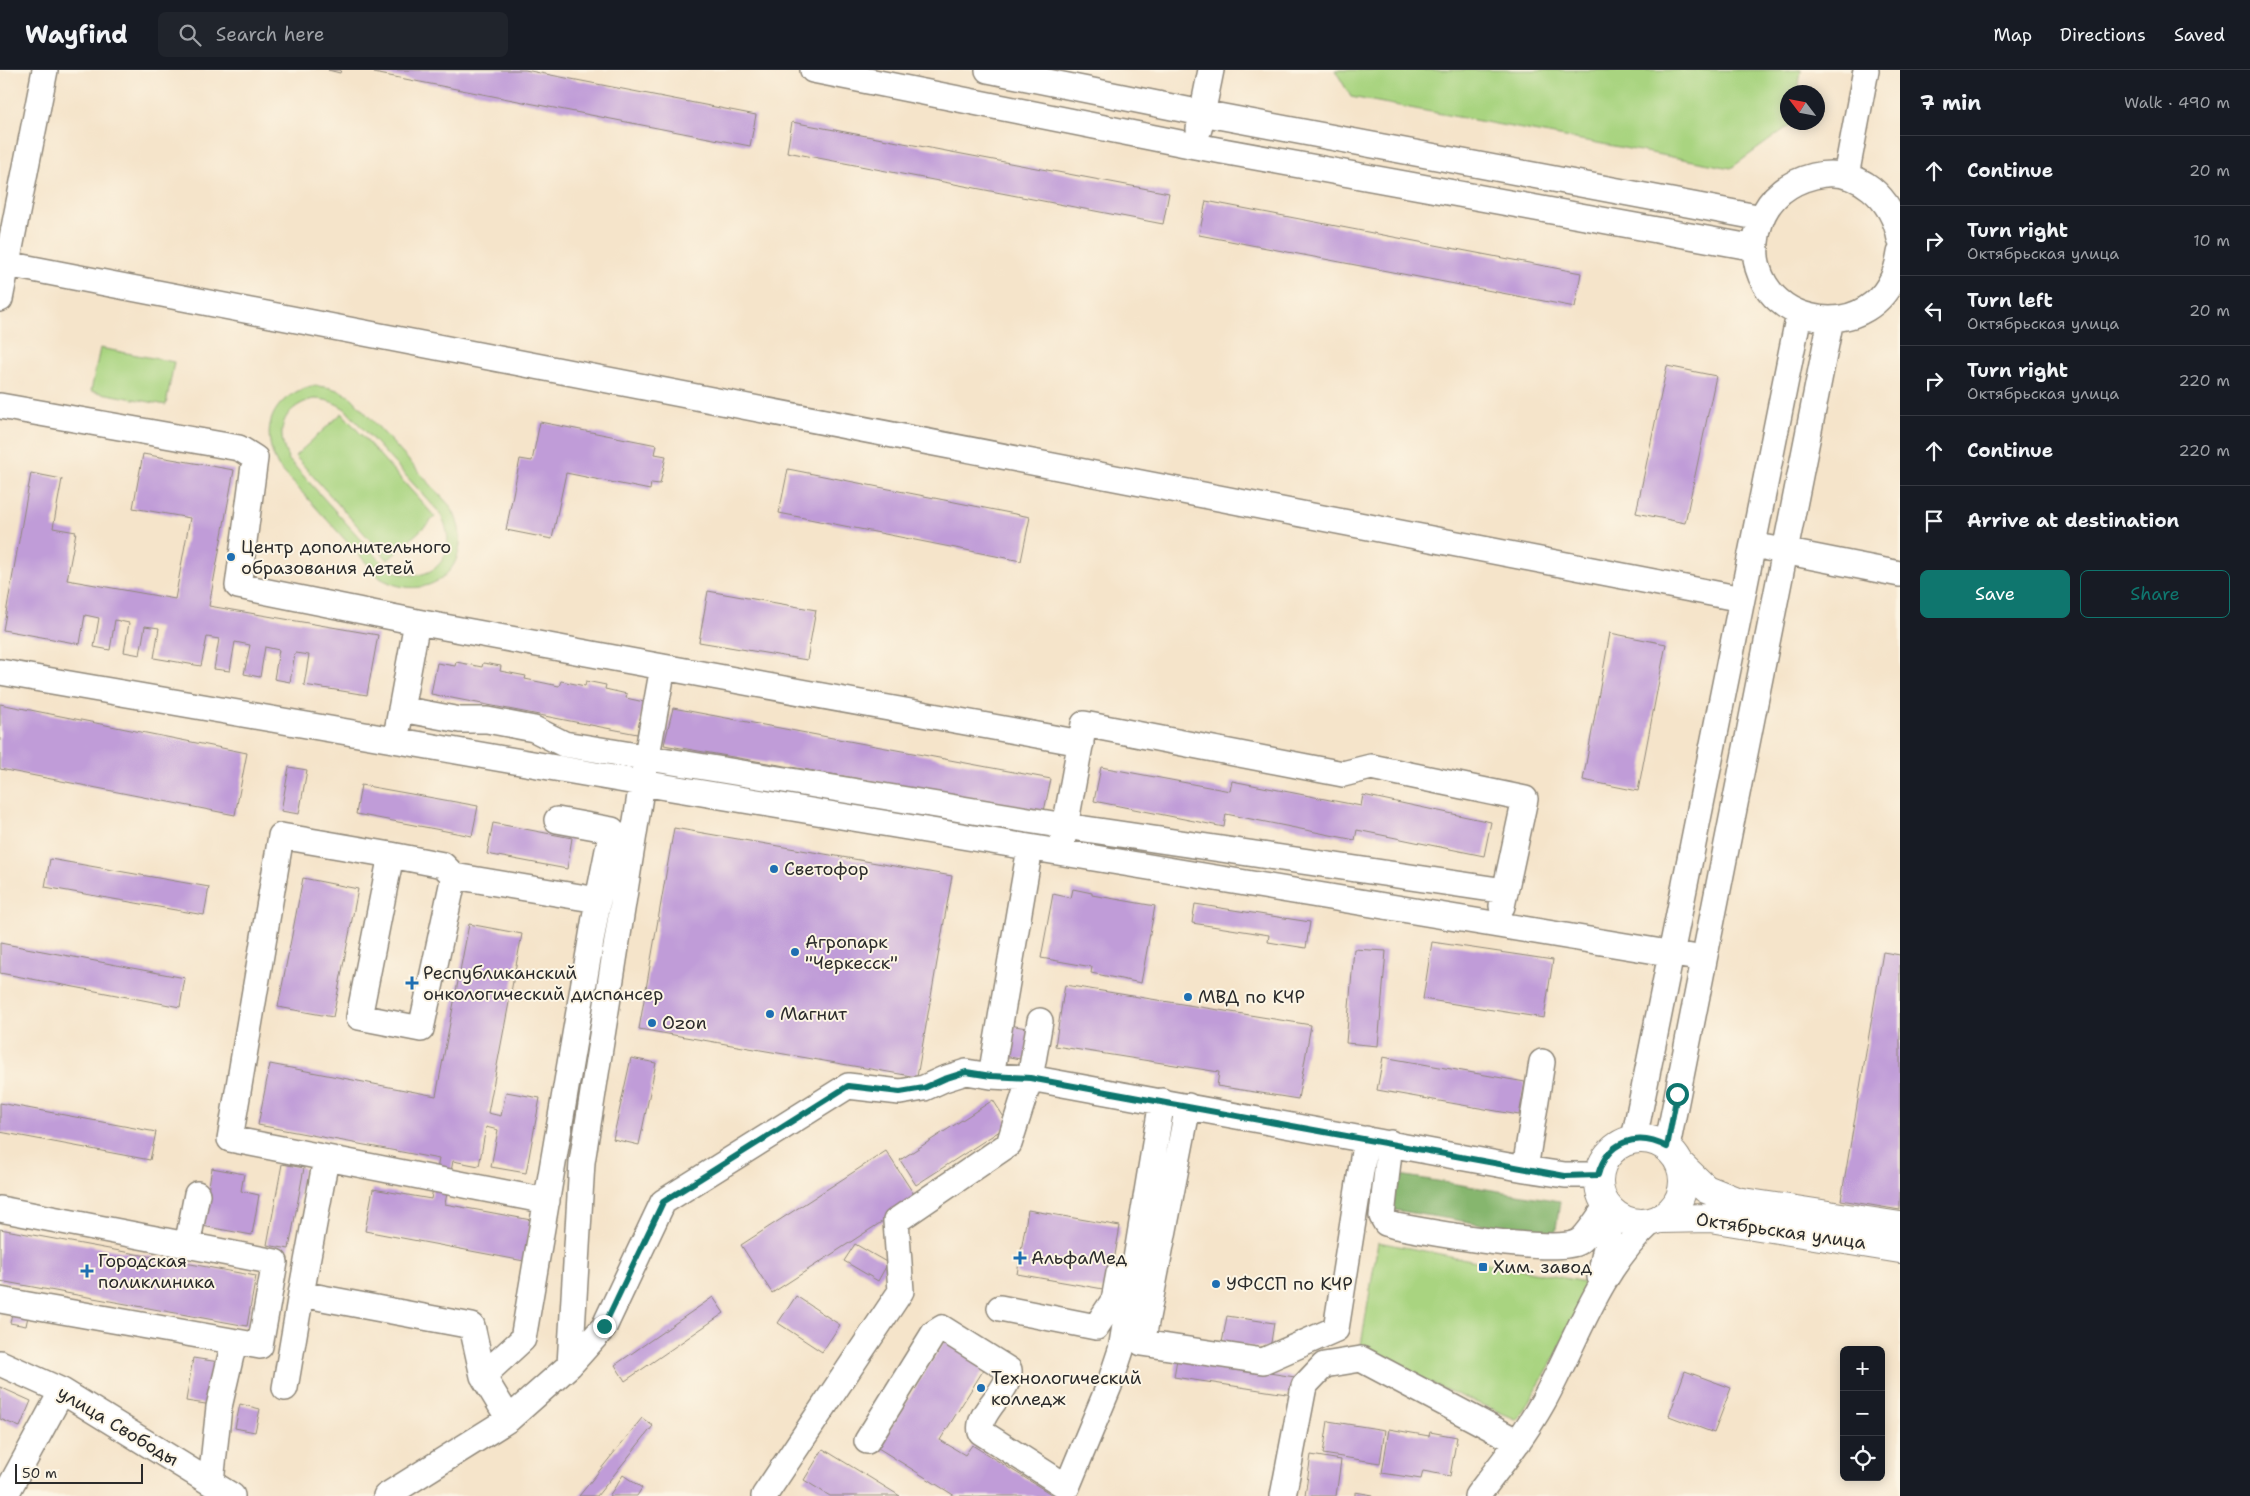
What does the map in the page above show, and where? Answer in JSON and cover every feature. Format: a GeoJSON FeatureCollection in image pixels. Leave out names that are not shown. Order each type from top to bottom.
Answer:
{"type":"FeatureCollection","features":[{"type":"Feature","properties":{"kind":"main road","name":"Октябрьская улица"},"geometry":{"type":"LineString","coordinates":[[1634,1139],[1645,1139],[1674,1156],[1706,1189],[1736,1201],[1900,1226]]}},
{"type":"Feature","properties":{"kind":"main road"},"geometry":{"type":"LineString","coordinates":[[1610,1210],[1599,1191],[1598,1175],[1601,1166],[1613,1149],[1623,1142],[1634,1139]]}},
{"type":"Feature","properties":{"kind":"main road","name":"Октябрьская улица"},"geometry":{"type":"LineString","coordinates":[[1655,1221],[1671,1211],[1681,1195],[1684,1177],[1674,1156]]}},
{"type":"Feature","properties":{"kind":"main road","name":"Октябрьская улица"},"geometry":{"type":"LineString","coordinates":[[1610,1210],[1629,1222],[1710,1218],[1900,1249]]}},
{"type":"Feature","properties":{"kind":"street"},"geometry":{"type":"LineString","coordinates":[[0,300],[45,70]]}},
{"type":"Feature","properties":{"kind":"street"},"geometry":{"type":"LineString","coordinates":[[813,70],[1195,146],[1756,248]]}},
{"type":"Feature","properties":{"kind":"street"},"geometry":{"type":"LineString","coordinates":[[988,70],[1202,113],[1762,218]]}},
{"type":"Feature","properties":{"kind":"street"},"geometry":{"type":"LineString","coordinates":[[1195,146],[1211,70]]}},
{"type":"Feature","properties":{"kind":"street"},"geometry":{"type":"LineString","coordinates":[[1846,176],[1866,70]]}},
{"type":"Feature","properties":{"kind":"street"},"geometry":{"type":"LineString","coordinates":[[1900,239],[1897,222],[1885,201],[1868,185],[1846,176],[1822,174],[1799,180],[1779,193],[1764,212],[1756,234],[1756,259],[1764,282],[1778,301],[1799,314],[1822,320],[1846,318],[1869,308],[1886,291],[1898,270],[1900,254]]}},
{"type":"Feature","properties":{"kind":"street"},"geometry":{"type":"LineString","coordinates":[[7,264],[1742,599]]}},
{"type":"Feature","properties":{"kind":"street"},"geometry":{"type":"LineString","coordinates":[[1634,1139],[1799,314]]}},
{"type":"Feature","properties":{"kind":"street"},"geometry":{"type":"LineString","coordinates":[[1674,1156],[1704,959],[1831,319]]}},
{"type":"Feature","properties":{"kind":"street"},"geometry":{"type":"LineString","coordinates":[[0,406],[240,448],[256,458],[238,586],[417,622],[1080,742]]}},
{"type":"Feature","properties":{"kind":"street"},"geometry":{"type":"LineString","coordinates":[[1753,544],[1784,552],[1900,574]]}},
{"type":"Feature","properties":{"kind":"street"},"geometry":{"type":"LineString","coordinates":[[395,740],[417,622]]}},
{"type":"Feature","properties":{"kind":"street"},"geometry":{"type":"LineString","coordinates":[[570,1365],[582,1162],[646,757],[663,667]]}},
{"type":"Feature","properties":{"kind":"street"},"geometry":{"type":"LineString","coordinates":[[0,672],[642,783],[1704,959]]}},
{"type":"Feature","properties":{"kind":"street"},"geometry":{"type":"LineString","coordinates":[[401,710],[460,720],[487,720],[534,729],[564,744],[1065,826],[1505,891]]}},
{"type":"Feature","properties":{"kind":"street"},"geometry":{"type":"LineString","coordinates":[[1060,853],[1084,724],[1343,774],[1371,767],[1524,799],[1498,925]]}},
{"type":"Feature","properties":{"kind":"street"},"geometry":{"type":"LineString","coordinates":[[484,1376],[523,1339],[598,900],[612,830],[557,820]]}},
{"type":"Feature","properties":{"kind":"street"},"geometry":{"type":"LineString","coordinates":[[546,1201],[230,1139],[281,836],[443,865],[454,876],[598,900]]}},
{"type":"Feature","properties":{"kind":"street"},"geometry":{"type":"LineString","coordinates":[[991,1076],[1030,848]]}},
{"type":"Feature","properties":{"kind":"street"},"geometry":{"type":"LineString","coordinates":[[390,855],[359,1016],[421,1029],[454,876]]}},
{"type":"Feature","properties":{"kind":"street"},"geometry":{"type":"LineString","coordinates":[[764,1496],[901,1291],[896,1221],[1009,1144],[1040,1080],[1040,1021]]}},
{"type":"Feature","properties":{"kind":"street"},"geometry":{"type":"LineString","coordinates":[[1525,1169],[1542,1062]]}},
{"type":"Feature","properties":{"kind":"street"},"geometry":{"type":"LineString","coordinates":[[386,1496],[508,1419],[570,1365],[604,1326],[663,1202],[848,1086],[900,1092],[924,1088],[966,1072],[1040,1080],[1188,1106],[1312,1120],[1378,1141],[1565,1176],[1598,1175]]}},
{"type":"Feature","properties":{"kind":"street"},"geometry":{"type":"LineString","coordinates":[[1000,1308],[1096,1327],[1114,1300],[1155,1100]]}},
{"type":"Feature","properties":{"kind":"street"},"geometry":{"type":"LineString","coordinates":[[867,1441],[934,1333],[942,1328],[1009,1370],[1008,1380],[982,1421],[981,1432],[1064,1491],[1109,1386],[1121,1350],[1155,1100]]}},
{"type":"Feature","properties":{"kind":"street"},"geometry":{"type":"LineString","coordinates":[[1188,1106],[1142,1343],[1263,1361],[1336,1329],[1378,1141]]}},
{"type":"Feature","properties":{"kind":"street"},"geometry":{"type":"LineString","coordinates":[[1378,1141],[1382,1216],[1386,1223],[1396,1226],[1487,1241],[1567,1246],[1580,1242],[1610,1210]]}},
{"type":"Feature","properties":{"kind":"street"},"geometry":{"type":"LineString","coordinates":[[285,1388],[326,1159]]}},
{"type":"Feature","properties":{"kind":"street"},"geometry":{"type":"LineString","coordinates":[[187,1246],[197,1194]]}},
{"type":"Feature","properties":{"kind":"street"},"geometry":{"type":"LineString","coordinates":[[0,1209],[275,1262],[260,1346],[0,1300]]}},
{"type":"Feature","properties":{"kind":"street"},"geometry":{"type":"LineString","coordinates":[[1598,1289],[1610,1210]]}},
{"type":"Feature","properties":{"kind":"street"},"geometry":{"type":"LineString","coordinates":[[1477,1496],[1518,1442],[1543,1402],[1598,1289],[1623,1250],[1655,1221]]}},
{"type":"Feature","properties":{"kind":"street"},"geometry":{"type":"LineString","coordinates":[[301,1294],[472,1326],[484,1376],[508,1419]]}},
{"type":"Feature","properties":{"kind":"street"},"geometry":{"type":"LineString","coordinates":[[211,1482],[219,1407],[234,1342]]}},
{"type":"Feature","properties":{"kind":"street"},"geometry":{"type":"LineString","coordinates":[[1283,1496],[1304,1386],[1324,1365],[1361,1359],[1518,1442]]}},
{"type":"Feature","properties":{"kind":"street","name":"улица Свободы"},"geometry":{"type":"LineString","coordinates":[[0,1363],[62,1391],[232,1496]]}},
{"type":"Feature","properties":{"kind":"street"},"geometry":{"type":"LineString","coordinates":[[5,1496],[62,1391]]}},
{"type":"Feature","properties":{"kind":"green space"},"geometry":{"type":"Polygon","coordinates":[[[1335,70],[1801,70],[1799,85],[1780,85],[1780,130],[1783,130],[1731,168],[1351,97],[1335,70]]]}},
{"type":"Feature","properties":{"kind":"green space"},"geometry":{"type":"Polygon","coordinates":[[[100,348],[174,362],[166,405],[91,391],[100,348]]]}},
{"type":"Feature","properties":{"kind":"green space"},"geometry":{"type":"Polygon","coordinates":[[[311,386],[323,387],[338,390],[352,398],[450,506],[458,526],[460,544],[456,560],[447,574],[434,583],[418,587],[400,586],[380,578],[278,466],[272,452],[270,440],[272,417],[286,398],[297,391],[311,386]],[[318,399],[302,403],[294,408],[284,422],[282,440],[289,460],[386,567],[402,574],[416,575],[429,572],[438,565],[445,555],[448,542],[446,528],[439,512],[345,409],[330,401],[318,399]]]}},
{"type":"Feature","properties":{"kind":"green space"},"geometry":{"type":"Polygon","coordinates":[[[342,413],[435,517],[388,560],[295,456],[342,413]]]}},
{"type":"Feature","properties":{"kind":"green space"},"geometry":{"type":"Polygon","coordinates":[[[1394,1174],[1560,1201],[1555,1236],[1388,1209],[1394,1174]]]}},
{"type":"Feature","properties":{"kind":"green space"},"geometry":{"type":"Polygon","coordinates":[[[1378,1242],[1585,1282],[1586,1294],[1555,1357],[1518,1420],[1423,1380],[1361,1345],[1378,1242]]]}},
{"type":"Feature","properties":{"kind":"building"},"geometry":{"type":"Polygon","coordinates":[[[328,70],[341,70],[340,73],[328,70]]]}},
{"type":"Feature","properties":{"kind":"building"},"geometry":{"type":"Polygon","coordinates":[[[375,70],[525,70],[756,115],[750,146],[374,73],[375,70]]]}},
{"type":"Feature","properties":{"kind":"building"},"geometry":{"type":"Polygon","coordinates":[[[792,122],[1169,193],[1163,224],[787,152],[792,122]]]}},
{"type":"Feature","properties":{"kind":"building"},"geometry":{"type":"Polygon","coordinates":[[[1206,201],[1581,273],[1575,307],[1199,235],[1206,201]]]}},
{"type":"Feature","properties":{"kind":"building"},"geometry":{"type":"Polygon","coordinates":[[[1667,366],[1716,376],[1685,523],[1636,513],[1667,366]]]}},
{"type":"Feature","properties":{"kind":"building"},"geometry":{"type":"Polygon","coordinates":[[[540,422],[657,445],[655,454],[666,456],[660,484],[651,483],[650,490],[566,473],[552,539],[506,530],[520,459],[532,461],[540,422]]]}},
{"type":"Feature","properties":{"kind":"building"},"geometry":{"type":"Polygon","coordinates":[[[143,454],[234,470],[209,606],[378,635],[367,695],[304,685],[309,655],[295,653],[290,682],[274,679],[279,650],[265,647],[260,677],[244,674],[250,645],[235,642],[230,671],[214,669],[219,639],[207,637],[201,666],[154,658],[159,628],[145,626],[140,655],[124,652],[129,623],[115,620],[110,650],[94,647],[99,618],[85,615],[80,644],[3,630],[31,473],[62,479],[53,528],[76,532],[67,580],[175,599],[190,518],[133,508],[143,454]]]}},
{"type":"Feature","properties":{"kind":"building"},"geometry":{"type":"Polygon","coordinates":[[[788,469],[1030,517],[1021,561],[779,513],[788,469]]]}},
{"type":"Feature","properties":{"kind":"building"},"geometry":{"type":"Polygon","coordinates":[[[708,591],[816,610],[807,660],[699,642],[708,591]]]}},
{"type":"Feature","properties":{"kind":"building"},"geometry":{"type":"Polygon","coordinates":[[[1610,633],[1666,644],[1638,791],[1583,780],[1610,633]]]}},
{"type":"Feature","properties":{"kind":"building"},"geometry":{"type":"Polygon","coordinates":[[[456,662],[482,667],[483,663],[501,666],[500,671],[526,676],[525,679],[559,686],[561,681],[585,686],[586,681],[606,685],[605,689],[627,694],[626,698],[644,702],[637,734],[431,694],[437,663],[455,666],[456,662]]]}},
{"type":"Feature","properties":{"kind":"building"},"geometry":{"type":"Polygon","coordinates":[[[0,704],[247,753],[235,815],[0,769],[0,704]]]}},
{"type":"Feature","properties":{"kind":"building"},"geometry":{"type":"Polygon","coordinates":[[[673,708],[1051,779],[1044,811],[664,745],[673,708]]]}},
{"type":"Feature","properties":{"kind":"building"},"geometry":{"type":"Polygon","coordinates":[[[289,767],[307,770],[299,814],[281,811],[289,767]]]}},
{"type":"Feature","properties":{"kind":"building"},"geometry":{"type":"Polygon","coordinates":[[[1101,767],[1230,791],[1232,781],[1361,806],[1363,795],[1491,822],[1484,856],[1357,830],[1355,840],[1226,814],[1224,827],[1094,801],[1101,767]]]}},
{"type":"Feature","properties":{"kind":"building"},"geometry":{"type":"Polygon","coordinates":[[[361,785],[478,806],[472,836],[356,814],[361,785]]]}},
{"type":"Feature","properties":{"kind":"building"},"geometry":{"type":"Polygon","coordinates":[[[493,823],[572,838],[567,869],[487,854],[493,823]]]}},
{"type":"Feature","properties":{"kind":"building","name":"Агропарк \"Черкесск\""},"geometry":{"type":"Polygon","coordinates":[[[674,828],[952,876],[917,1077],[639,1029],[674,828]]]}},
{"type":"Feature","properties":{"kind":"building"},"geometry":{"type":"Polygon","coordinates":[[[50,859],[209,887],[204,915],[45,887],[50,859]]]}},
{"type":"Feature","properties":{"kind":"building"},"geometry":{"type":"Polygon","coordinates":[[[303,878],[358,889],[333,1017],[278,1007],[303,878]]]}},
{"type":"Feature","properties":{"kind":"building"},"geometry":{"type":"Polygon","coordinates":[[[1073,889],[1092,893],[1092,895],[1155,906],[1141,983],[1091,973],[1092,967],[1041,958],[1053,894],[1071,898],[1073,889]]]}},
{"type":"Feature","properties":{"kind":"building"},"geometry":{"type":"Polygon","coordinates":[[[1195,904],[1310,922],[1306,948],[1268,942],[1269,935],[1192,923],[1195,904]]]}},
{"type":"Feature","properties":{"kind":"building","name":"Республиканский онкологический диспансер"},"geometry":{"type":"Polygon","coordinates":[[[469,924],[522,934],[488,1113],[501,1116],[506,1092],[540,1098],[526,1173],[491,1167],[498,1130],[486,1127],[479,1166],[453,1161],[445,1204],[531,1220],[524,1261],[365,1231],[373,1189],[431,1199],[439,1159],[258,1125],[270,1064],[436,1096],[469,924]]]}},
{"type":"Feature","properties":{"kind":"building"},"geometry":{"type":"Polygon","coordinates":[[[1432,942],[1553,960],[1544,1018],[1423,999],[1432,942]]]}},
{"type":"Feature","properties":{"kind":"building"},"geometry":{"type":"Polygon","coordinates":[[[0,943],[185,978],[180,1007],[0,973],[0,943]]]}},
{"type":"Feature","properties":{"kind":"building"},"geometry":{"type":"Polygon","coordinates":[[[1354,949],[1386,951],[1378,1046],[1346,1043],[1354,949]]]}},
{"type":"Feature","properties":{"kind":"building"},"geometry":{"type":"Polygon","coordinates":[[[1883,952],[1900,955],[1900,1210],[1841,1200],[1883,952]]]}},
{"type":"Feature","properties":{"kind":"building"},"geometry":{"type":"Polygon","coordinates":[[[1065,985],[1311,1025],[1298,1099],[1217,1086],[1219,1072],[1055,1046],[1065,985]]]}},
{"type":"Feature","properties":{"kind":"building"},"geometry":{"type":"Polygon","coordinates":[[[1005,1024],[1031,1029],[1025,1060],[999,1055],[1005,1024]]]}},
{"type":"Feature","properties":{"kind":"building"},"geometry":{"type":"Polygon","coordinates":[[[1383,1057],[1525,1082],[1519,1115],[1377,1090],[1383,1057]]]}},
{"type":"Feature","properties":{"kind":"building"},"geometry":{"type":"Polygon","coordinates":[[[631,1058],[656,1063],[639,1145],[613,1139],[631,1058]]]}},
{"type":"Feature","properties":{"kind":"building"},"geometry":{"type":"Polygon","coordinates":[[[993,1100],[1009,1125],[916,1185],[900,1160],[993,1100]]]}},
{"type":"Feature","properties":{"kind":"building"},"geometry":{"type":"Polygon","coordinates":[[[0,1103],[156,1132],[150,1160],[0,1132],[0,1103]]]}},
{"type":"Feature","properties":{"kind":"building"},"geometry":{"type":"Polygon","coordinates":[[[886,1151],[917,1199],[772,1293],[741,1245],[886,1151]]]}},
{"type":"Feature","properties":{"kind":"building"},"geometry":{"type":"Polygon","coordinates":[[[282,1164],[304,1168],[289,1249],[267,1245],[282,1164]]]}},
{"type":"Feature","properties":{"kind":"building"},"geometry":{"type":"Polygon","coordinates":[[[212,1168],[244,1174],[241,1191],[259,1195],[252,1235],[202,1226],[212,1168]]]}},
{"type":"Feature","properties":{"kind":"building"},"geometry":{"type":"Polygon","coordinates":[[[1028,1210],[1120,1226],[1109,1290],[1017,1274],[1028,1210]]]}},
{"type":"Feature","properties":{"kind":"building"},"geometry":{"type":"Polygon","coordinates":[[[0,1229],[256,1276],[247,1326],[0,1281],[0,1229]]]}},
{"type":"Feature","properties":{"kind":"building"},"geometry":{"type":"Polygon","coordinates":[[[855,1244],[888,1263],[878,1281],[844,1261],[855,1244]]]}},
{"type":"Feature","properties":{"kind":"building"},"geometry":{"type":"Polygon","coordinates":[[[796,1296],[840,1325],[822,1352],[778,1323],[796,1296]]]}},
{"type":"Feature","properties":{"kind":"building"},"geometry":{"type":"Polygon","coordinates":[[[713,1297],[724,1313],[625,1381],[615,1365],[713,1297]]]}},
{"type":"Feature","properties":{"kind":"building"},"geometry":{"type":"Polygon","coordinates":[[[13,1308],[29,1311],[26,1326],[10,1323],[13,1308]]]}},
{"type":"Feature","properties":{"kind":"building"},"geometry":{"type":"Polygon","coordinates":[[[1227,1316],[1274,1323],[1270,1349],[1222,1343],[1227,1316]]]}},
{"type":"Feature","properties":{"kind":"building"},"geometry":{"type":"Polygon","coordinates":[[[945,1340],[986,1366],[940,1440],[965,1455],[972,1445],[1051,1494],[1050,1496],[955,1496],[878,1448],[945,1340]]]}},
{"type":"Feature","properties":{"kind":"building"},"geometry":{"type":"Polygon","coordinates":[[[193,1358],[219,1362],[212,1405],[186,1401],[193,1358]]]}},
{"type":"Feature","properties":{"kind":"building"},"geometry":{"type":"Polygon","coordinates":[[[1177,1359],[1295,1377],[1293,1395],[1174,1377],[1177,1359]]]}},
{"type":"Feature","properties":{"kind":"building"},"geometry":{"type":"Polygon","coordinates":[[[1685,1371],[1731,1388],[1714,1433],[1669,1416],[1685,1371]]]}},
{"type":"Feature","properties":{"kind":"building"},"geometry":{"type":"Polygon","coordinates":[[[0,1387],[31,1401],[20,1427],[0,1419],[0,1387]]]}},
{"type":"Feature","properties":{"kind":"building"},"geometry":{"type":"Polygon","coordinates":[[[240,1404],[260,1409],[255,1432],[235,1428],[240,1404]]]}},
{"type":"Feature","properties":{"kind":"building"},"geometry":{"type":"Polygon","coordinates":[[[642,1418],[653,1426],[597,1496],[579,1496],[642,1418]]]}},
{"type":"Feature","properties":{"kind":"building"},"geometry":{"type":"Polygon","coordinates":[[[1328,1421],[1385,1430],[1380,1463],[1323,1454],[1328,1421]]]}},
{"type":"Feature","properties":{"kind":"building"},"geometry":{"type":"Polygon","coordinates":[[[1389,1429],[1429,1436],[1430,1432],[1457,1437],[1450,1476],[1423,1471],[1421,1479],[1382,1473],[1389,1429]]]}},
{"type":"Feature","properties":{"kind":"building"},"geometry":{"type":"Polygon","coordinates":[[[823,1449],[900,1496],[830,1496],[804,1480],[823,1449]]]}},
{"type":"Feature","properties":{"kind":"building"},"geometry":{"type":"Polygon","coordinates":[[[1311,1455],[1341,1460],[1336,1496],[1305,1496],[1311,1455]]]}},
{"type":"Feature","properties":{"kind":"building"},"geometry":{"type":"Polygon","coordinates":[[[623,1475],[642,1488],[637,1496],[609,1496],[623,1475]]]}},
{"type":"Feature","properties":{"kind":"building"},"geometry":{"type":"Polygon","coordinates":[[[1355,1492],[1373,1495],[1373,1496],[1355,1496],[1355,1492]]]}},
{"type":"Feature","properties":{"kind":"place","name":"Центр дополнительного образования детей"},"geometry":{"type":"Point","coordinates":[231,557]}},
{"type":"Feature","properties":{"kind":"place","name":"Светофор"},"geometry":{"type":"Point","coordinates":[774,869]}},
{"type":"Feature","properties":{"kind":"place","name":"Агропарк \"Черкесск\""},"geometry":{"type":"Point","coordinates":[795,952]}},
{"type":"Feature","properties":{"kind":"place","name":"Республиканский онкологический диспансер"},"geometry":{"type":"Point","coordinates":[412,983]}},
{"type":"Feature","properties":{"kind":"place","name":"МВД по КЧР"},"geometry":{"type":"Point","coordinates":[1188,997]}},
{"type":"Feature","properties":{"kind":"place","name":"Магнит"},"geometry":{"type":"Point","coordinates":[770,1014]}},
{"type":"Feature","properties":{"kind":"place","name":"Ozon"},"geometry":{"type":"Point","coordinates":[652,1023]}},
{"type":"Feature","properties":{"kind":"place","name":"АльфаМед"},"geometry":{"type":"Point","coordinates":[1020,1258]}},
{"type":"Feature","properties":{"kind":"place","name":"Хим. завод"},"geometry":{"type":"Point","coordinates":[1483,1267]}},
{"type":"Feature","properties":{"kind":"place","name":"Городская поликлиника"},"geometry":{"type":"Point","coordinates":[87,1271]}},
{"type":"Feature","properties":{"kind":"place","name":"УФССП по КЧР"},"geometry":{"type":"Point","coordinates":[1216,1284]}},
{"type":"Feature","properties":{"kind":"place","name":"Технологический колледж"},"geometry":{"type":"Point","coordinates":[981,1388]}},
{"type":"Feature","properties":{"kind":"route"},"geometry":{"type":"LineString","coordinates":[[604,1326],[663,1202],[848,1086],[900,1092],[924,1088],[966,1072],[991,1076],[1030,1078],[1565,1176],[1598,1175],[1606,1157],[1623,1142],[1645,1139],[1657,1141],[1667,1147],[1677,1094]]}}]}
